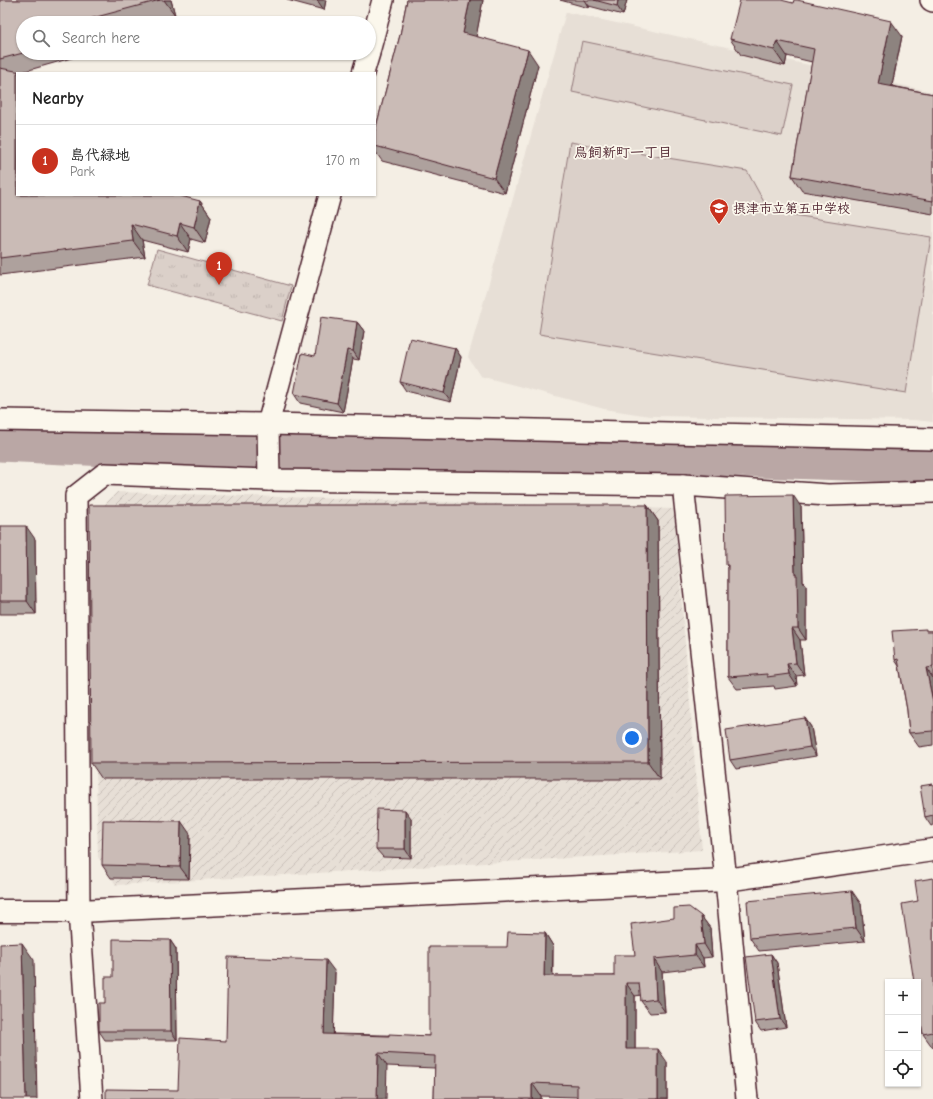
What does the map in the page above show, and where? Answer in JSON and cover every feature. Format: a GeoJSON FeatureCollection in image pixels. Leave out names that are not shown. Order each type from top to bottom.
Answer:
{"type":"FeatureCollection","features":[{"type":"Feature","properties":{"kind":"street"},"geometry":{"type":"LineString","coordinates":[[376,26],[383,0]]}},
{"type":"Feature","properties":{"kind":"street"},"geometry":{"type":"LineString","coordinates":[[363,72],[367,60]]}},
{"type":"Feature","properties":{"kind":"street"},"geometry":{"type":"LineString","coordinates":[[269,480],[268,424],[330,196]]}},
{"type":"Feature","properties":{"kind":"street"},"geometry":{"type":"LineString","coordinates":[[0,420],[933,438]]}},
{"type":"Feature","properties":{"kind":"street"},"geometry":{"type":"LineString","coordinates":[[92,1099],[79,911],[76,496],[104,474],[269,480],[683,485],[828,495],[933,492]]}},
{"type":"Feature","properties":{"kind":"street"},"geometry":{"type":"LineString","coordinates":[[683,485],[726,880],[747,1099]]}},
{"type":"Feature","properties":{"kind":"street"},"geometry":{"type":"LineString","coordinates":[[0,911],[79,911],[726,880],[933,850]]}},
{"type":"Feature","properties":{"kind":"shaded area","name":"摂津市立第五中学校"},"geometry":{"type":"Polygon","coordinates":[[[566,12],[933,92],[933,422],[915,420],[650,416],[604,409],[480,376],[468,357],[566,12]]]}},
{"type":"Feature","properties":{"kind":"shaded area"},"geometry":{"type":"Polygon","coordinates":[[[117,492],[674,509],[702,850],[116,885],[98,857],[90,519],[117,492]]]}},
{"type":"Feature","properties":{"kind":"green space"},"geometry":{"type":"Polygon","coordinates":[[[582,41],[793,85],[782,136],[572,92],[582,41]]]}},
{"type":"Feature","properties":{"kind":"green space"},"geometry":{"type":"Polygon","coordinates":[[[570,142],[747,171],[769,211],[931,237],[906,393],[539,334],[570,142]]]}},
{"type":"Feature","properties":{"kind":"green space"},"geometry":{"type":"Polygon","coordinates":[[[157,249],[291,286],[282,321],[147,285],[157,249]]]}},
{"type":"Feature","properties":{"kind":"building"},"geometry":{"type":"Polygon","coordinates":[[[0,0],[160,0],[100,16],[16,16],[16,55],[0,59],[0,0]]]}},
{"type":"Feature","properties":{"kind":"building"},"geometry":{"type":"Polygon","coordinates":[[[407,0],[470,0],[463,33],[528,50],[494,178],[376,146],[376,127],[400,35],[407,0]]]}},
{"type":"Feature","properties":{"kind":"building"},"geometry":{"type":"Polygon","coordinates":[[[594,0],[618,0],[617,6],[594,0]]]}},
{"type":"Feature","properties":{"kind":"building"},"geometry":{"type":"Polygon","coordinates":[[[740,0],[781,0],[793,3],[794,0],[797,0],[891,21],[878,84],[933,94],[933,201],[792,176],[814,49],[777,41],[774,50],[730,39],[740,0]]]}},
{"type":"Feature","properties":{"kind":"building"},"geometry":{"type":"Polygon","coordinates":[[[0,68],[21,72],[16,72],[16,196],[181,196],[200,201],[194,227],[180,223],[177,236],[131,224],[133,241],[0,258],[0,68]]]}},
{"type":"Feature","properties":{"kind":"building"},"geometry":{"type":"Polygon","coordinates":[[[321,317],[357,322],[353,351],[347,350],[337,403],[294,394],[302,353],[315,356],[321,317]]]}},
{"type":"Feature","properties":{"kind":"building"},"geometry":{"type":"Polygon","coordinates":[[[410,338],[455,348],[444,393],[400,382],[410,338]]]}},
{"type":"Feature","properties":{"kind":"building"},"geometry":{"type":"Polygon","coordinates":[[[793,495],[798,628],[792,628],[796,663],[787,664],[789,674],[767,677],[767,674],[728,677],[728,565],[726,565],[725,496],[793,495]]]}},
{"type":"Feature","properties":{"kind":"building"},"geometry":{"type":"Polygon","coordinates":[[[89,505],[647,505],[648,762],[91,763],[89,505]]]}},
{"type":"Feature","properties":{"kind":"building"},"geometry":{"type":"Polygon","coordinates":[[[0,526],[26,526],[27,601],[0,601],[0,526]]]}},
{"type":"Feature","properties":{"kind":"building"},"geometry":{"type":"Polygon","coordinates":[[[926,629],[926,631],[933,631],[933,667],[926,668],[933,702],[933,731],[909,733],[907,710],[898,659],[895,660],[892,631],[926,629]]]}},
{"type":"Feature","properties":{"kind":"building"},"geometry":{"type":"Polygon","coordinates":[[[805,718],[810,747],[730,760],[726,730],[805,718]]]}},
{"type":"Feature","properties":{"kind":"building"},"geometry":{"type":"Polygon","coordinates":[[[933,784],[933,815],[925,817],[920,786],[933,784]]]}},
{"type":"Feature","properties":{"kind":"building"},"geometry":{"type":"Polygon","coordinates":[[[377,809],[405,810],[405,849],[376,849],[377,809]]]}},
{"type":"Feature","properties":{"kind":"building"},"geometry":{"type":"Polygon","coordinates":[[[103,820],[181,821],[180,867],[102,865],[103,820]]]}},
{"type":"Feature","properties":{"kind":"building"},"geometry":{"type":"Polygon","coordinates":[[[933,878],[933,1032],[923,1034],[921,1022],[921,979],[914,979],[902,904],[918,901],[915,881],[933,878]]]}},
{"type":"Feature","properties":{"kind":"building"},"geometry":{"type":"Polygon","coordinates":[[[852,891],[856,928],[750,938],[747,901],[852,891]]]}},
{"type":"Feature","properties":{"kind":"building"},"geometry":{"type":"Polygon","coordinates":[[[689,907],[701,916],[704,944],[695,945],[695,955],[654,959],[656,999],[641,1001],[639,983],[626,983],[626,1049],[658,1049],[658,1099],[577,1099],[577,1085],[532,1083],[532,1099],[434,1099],[435,1056],[378,1053],[377,1099],[106,1099],[106,1089],[178,1090],[180,1038],[226,1041],[228,957],[326,960],[324,1034],[389,1036],[389,1034],[429,1036],[429,947],[507,947],[508,932],[545,933],[544,976],[614,976],[614,955],[635,955],[631,924],[674,918],[674,908],[689,907]]]}},
{"type":"Feature","properties":{"kind":"building"},"geometry":{"type":"Polygon","coordinates":[[[113,939],[170,940],[171,1031],[99,1031],[99,1003],[105,1003],[105,977],[113,977],[113,939]]]}},
{"type":"Feature","properties":{"kind":"building"},"geometry":{"type":"Polygon","coordinates":[[[22,943],[26,1099],[0,1099],[0,944],[22,943]]]}},
{"type":"Feature","properties":{"kind":"building"},"geometry":{"type":"Polygon","coordinates":[[[771,954],[780,1019],[755,1022],[746,957],[771,954]]]}},
{"type":"Feature","properties":{"kind":"waterway"},"geometry":{"type":"LineString","coordinates":[[0,440],[108,445],[672,453],[933,462]]}},
{"type":"Feature","properties":{"kind":"place","name":"摂津市立第五中学校"},"geometry":{"type":"Point","coordinates":[719,225]}},
{"type":"Feature","properties":{"kind":"place","name":"島代緑地"},"geometry":{"type":"Point","coordinates":[219,285]}},
{"type":"Feature","properties":{"kind":"district","name":"鳥飼新町一丁目"},"geometry":{"type":"Point","coordinates":[623,152]}}]}
